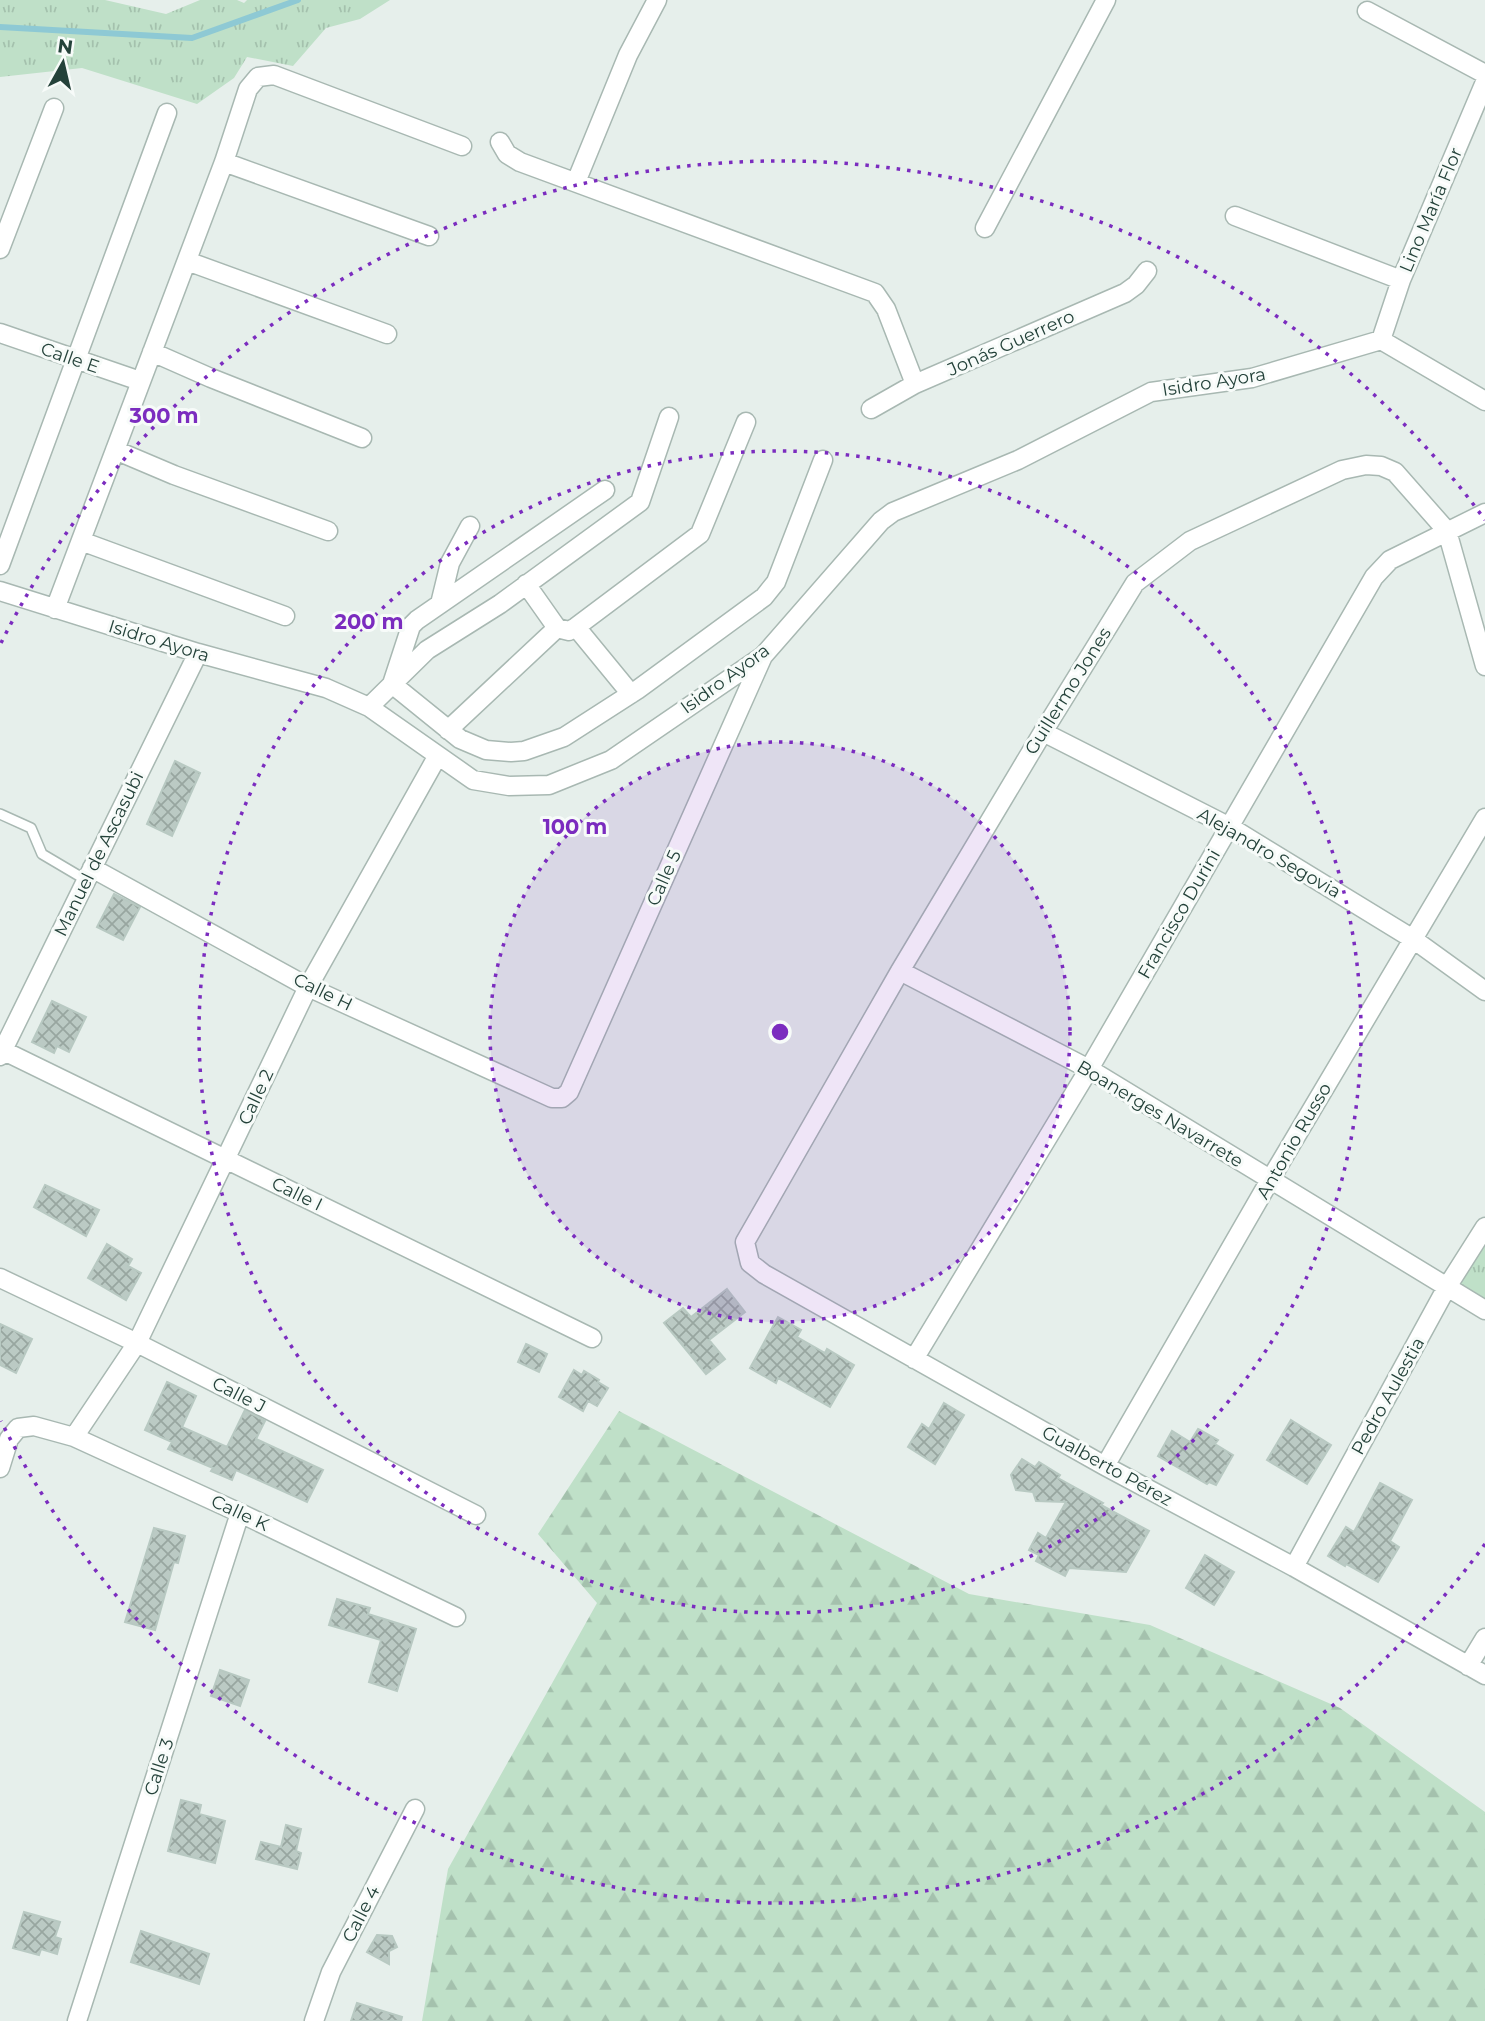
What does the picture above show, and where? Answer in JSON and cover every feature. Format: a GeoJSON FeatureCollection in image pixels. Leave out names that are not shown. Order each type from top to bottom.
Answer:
{"type":"FeatureCollection","features":[{"type":"Feature","properties":{"kind":"street"},"geometry":{"type":"LineString","coordinates":[[576,182],[628,55],[657,0]]}},
{"type":"Feature","properties":{"kind":"street"},"geometry":{"type":"LineString","coordinates":[[985,228],[1106,0]]}},
{"type":"Feature","properties":{"kind":"street"},"geometry":{"type":"LineString","coordinates":[[1367,11],[1485,74]]}},
{"type":"Feature","properties":{"kind":"street"},"geometry":{"type":"LineString","coordinates":[[55,609],[224,162],[248,89],[258,77],[274,75],[462,146]]}},
{"type":"Feature","properties":{"kind":"street","name":"Lino María Flor"},"geometry":{"type":"LineString","coordinates":[[1381,340],[1401,280],[1485,82]]}},
{"type":"Feature","properties":{"kind":"street"},"geometry":{"type":"LineString","coordinates":[[0,248],[54,108]]}},
{"type":"Feature","properties":{"kind":"street"},"geometry":{"type":"LineString","coordinates":[[0,565],[167,113]]}},
{"type":"Feature","properties":{"kind":"street"},"geometry":{"type":"LineString","coordinates":[[500,142],[507,154],[520,162],[875,293],[886,309],[915,384]]}},
{"type":"Feature","properties":{"kind":"street"},"geometry":{"type":"LineString","coordinates":[[224,162],[429,236]]}},
{"type":"Feature","properties":{"kind":"street"},"geometry":{"type":"LineString","coordinates":[[1235,215],[1401,280]]}},
{"type":"Feature","properties":{"kind":"street"},"geometry":{"type":"LineString","coordinates":[[187,261],[387,334]]}},
{"type":"Feature","properties":{"kind":"street","name":"Jonás Guerrero"},"geometry":{"type":"LineString","coordinates":[[871,408],[915,384],[1125,293],[1136,285],[1147,271]]}},
{"type":"Feature","properties":{"kind":"street","name":"Calle E"},"geometry":{"type":"LineString","coordinates":[[0,333],[140,381]]}},
{"type":"Feature","properties":{"kind":"street"},"geometry":{"type":"LineString","coordinates":[[1381,340],[1485,401]]}},
{"type":"Feature","properties":{"kind":"street","name":"Isidro Ayora"},"geometry":{"type":"LineString","coordinates":[[0,591],[198,653],[326,688],[369,707],[473,780],[509,786],[549,785],[611,760],[763,656],[881,521],[893,512],[1018,460],[1151,392],[1252,378],[1381,340]]}},
{"type":"Feature","properties":{"kind":"street"},"geometry":{"type":"LineString","coordinates":[[152,352],[362,438]]}},
{"type":"Feature","properties":{"kind":"street"},"geometry":{"type":"LineString","coordinates":[[369,707],[427,650],[500,604],[640,502],[669,417]]}},
{"type":"Feature","properties":{"kind":"street"},"geometry":{"type":"LineString","coordinates":[[526,583],[557,628],[569,631],[576,627],[700,534],[746,422]]}},
{"type":"Feature","properties":{"kind":"street"},"geometry":{"type":"LineString","coordinates":[[115,450],[174,475],[328,531]]}},
{"type":"Feature","properties":{"kind":"street"},"geometry":{"type":"LineString","coordinates":[[392,684],[472,746],[486,750],[524,751],[564,737],[631,694],[758,603],[770,591],[823,460]]}},
{"type":"Feature","properties":{"kind":"street","name":"Guillermo Jones"},"geometry":{"type":"LineString","coordinates":[[745,1242],[900,971],[1135,583],[1190,541],[1342,470],[1366,465],[1381,466],[1395,471],[1447,531],[1485,666]]}},
{"type":"Feature","properties":{"kind":"street"},"geometry":{"type":"LineString","coordinates":[[392,684],[411,626],[605,489]]}},
{"type":"Feature","properties":{"kind":"street","name":"Francisco Durini"},"geometry":{"type":"LineString","coordinates":[[914,1359],[1089,1069],[1374,577],[1390,560],[1485,513]]}},
{"type":"Feature","properties":{"kind":"street"},"geometry":{"type":"LineString","coordinates":[[440,604],[450,563],[470,526]]}},
{"type":"Feature","properties":{"kind":"street"},"geometry":{"type":"LineString","coordinates":[[80,541],[285,616]]}},
{"type":"Feature","properties":{"kind":"street"},"geometry":{"type":"LineString","coordinates":[[576,627],[631,694]]}},
{"type":"Feature","properties":{"kind":"street"},"geometry":{"type":"LineString","coordinates":[[448,730],[557,628]]}},
{"type":"Feature","properties":{"kind":"street","name":"Manuel de Ascasubi"},"geometry":{"type":"LineString","coordinates":[[1,1053],[198,653]]}},
{"type":"Feature","properties":{"kind":"street","name":"Calle 5"},"geometry":{"type":"LineString","coordinates":[[562,1098],[569,1092],[763,656]]}},
{"type":"Feature","properties":{"kind":"street","name":"Alejandro Segovia"},"geometry":{"type":"LineString","coordinates":[[1043,732],[1230,827],[1413,939],[1485,991]]}},
{"type":"Feature","properties":{"kind":"street","name":"Calle 2"},"geometry":{"type":"LineString","coordinates":[[74,1437],[137,1343],[308,987],[438,757]]}},
{"type":"Feature","properties":{"kind":"street","name":"Antonio Russo"},"geometry":{"type":"LineString","coordinates":[[1105,1466],[1270,1180],[1485,818]]}},
{"type":"Feature","properties":{"kind":"street","name":"Calle H"},"geometry":{"type":"LineString","coordinates":[[89,874],[308,987],[552,1098],[562,1098]]}},
{"type":"Feature","properties":{"kind":"street","name":"Boanerges Navarrete"},"geometry":{"type":"LineString","coordinates":[[900,971],[1089,1069],[1485,1310]]}},
{"type":"Feature","properties":{"kind":"street","name":"Calle I"},"geometry":{"type":"LineString","coordinates":[[1,1053],[592,1338]]}},
{"type":"Feature","properties":{"kind":"street","name":"Pedro Aulestia"},"geometry":{"type":"LineString","coordinates":[[1294,1567],[1447,1287],[1485,1227]]}},
{"type":"Feature","properties":{"kind":"street","name":"Gualberto Pérez"},"geometry":{"type":"LineString","coordinates":[[745,1242],[750,1263],[764,1274],[1485,1675]]}},
{"type":"Feature","properties":{"kind":"street","name":"Calle J"},"geometry":{"type":"LineString","coordinates":[[0,1278],[137,1343],[477,1515]]}},
{"type":"Feature","properties":{"kind":"street","name":"Calle K"},"geometry":{"type":"LineString","coordinates":[[0,1468],[9,1438],[18,1429],[34,1426],[74,1437],[456,1617]]}},
{"type":"Feature","properties":{"kind":"street","name":"Calle 3"},"geometry":{"type":"LineString","coordinates":[[77,2021],[240,1513]]}},
{"type":"Feature","properties":{"kind":"street"},"geometry":{"type":"LineString","coordinates":[[1468,1666],[1485,1638]]}},
{"type":"Feature","properties":{"kind":"street","name":"Calle 4"},"geometry":{"type":"LineString","coordinates":[[314,2021],[331,1972],[415,1809]]}},
{"type":"Feature","properties":{"kind":"lane"},"geometry":{"type":"LineString","coordinates":[[0,814],[31,828],[42,854],[89,874]]}},
{"type":"Feature","properties":{"kind":"green space"},"geometry":{"type":"Polygon","coordinates":[[[0,0],[105,0],[166,14],[200,0],[237,0],[244,3],[247,0],[390,0],[360,19],[326,28],[293,66],[247,57],[234,78],[197,104],[82,68],[0,77],[0,0]]]}},
{"type":"Feature","properties":{"kind":"green space"},"geometry":{"type":"Polygon","coordinates":[[[1485,1227],[1485,1308],[1447,1287],[1485,1227]]]}},
{"type":"Feature","properties":{"kind":"green space"},"geometry":{"type":"Polygon","coordinates":[[[619,1411],[969,1594],[1150,1625],[1340,1708],[1485,1812],[1485,2021],[422,2021],[448,1869],[597,1603],[538,1534],[619,1411]]]}},
{"type":"Feature","properties":{"kind":"building"},"geometry":{"type":"Polygon","coordinates":[[[175,761],[200,773],[172,836],[147,824],[175,761]]]}},
{"type":"Feature","properties":{"kind":"building"},"geometry":{"type":"Polygon","coordinates":[[[114,894],[140,907],[123,940],[97,927],[114,894]]]}},
{"type":"Feature","properties":{"kind":"building"},"geometry":{"type":"Polygon","coordinates":[[[52,1001],[86,1017],[69,1052],[57,1046],[54,1053],[32,1042],[52,1001]]]}},
{"type":"Feature","properties":{"kind":"building"},"geometry":{"type":"Polygon","coordinates":[[[45,1185],[99,1210],[86,1236],[34,1207],[45,1185]]]}},
{"type":"Feature","properties":{"kind":"building"},"geometry":{"type":"Polygon","coordinates":[[[107,1244],[132,1259],[128,1266],[141,1273],[126,1300],[88,1278],[107,1244]]]}},
{"type":"Feature","properties":{"kind":"building"},"geometry":{"type":"Polygon","coordinates":[[[727,1289],[745,1312],[709,1340],[725,1359],[706,1374],[664,1323],[683,1308],[691,1317],[727,1289]]]}},
{"type":"Feature","properties":{"kind":"building"},"geometry":{"type":"Polygon","coordinates":[[[778,1317],[801,1330],[797,1337],[825,1353],[827,1349],[854,1365],[830,1407],[778,1378],[776,1383],[750,1368],[778,1317]]]}},
{"type":"Feature","properties":{"kind":"building"},"geometry":{"type":"Polygon","coordinates":[[[0,1324],[32,1339],[16,1373],[0,1365],[0,1324]]]}},
{"type":"Feature","properties":{"kind":"building"},"geometry":{"type":"Polygon","coordinates":[[[526,1344],[547,1354],[539,1372],[518,1362],[526,1344]]]}},
{"type":"Feature","properties":{"kind":"building"},"geometry":{"type":"Polygon","coordinates":[[[574,1370],[582,1375],[584,1371],[608,1388],[597,1406],[588,1401],[583,1411],[559,1397],[574,1370]]]}},
{"type":"Feature","properties":{"kind":"building"},"geometry":{"type":"Polygon","coordinates":[[[167,1382],[196,1396],[182,1427],[227,1447],[245,1410],[265,1421],[256,1439],[323,1470],[307,1502],[236,1470],[232,1480],[211,1471],[213,1468],[168,1449],[172,1442],[145,1430],[167,1382]]]}},
{"type":"Feature","properties":{"kind":"building"},"geometry":{"type":"Polygon","coordinates":[[[944,1403],[964,1415],[935,1464],[908,1447],[922,1424],[929,1429],[944,1403]]]}},
{"type":"Feature","properties":{"kind":"building"},"geometry":{"type":"Polygon","coordinates":[[[1291,1420],[1331,1445],[1307,1484],[1267,1460],[1291,1420]]]}},
{"type":"Feature","properties":{"kind":"building"},"geometry":{"type":"Polygon","coordinates":[[[1198,1429],[1218,1440],[1215,1444],[1233,1455],[1216,1485],[1209,1482],[1207,1484],[1158,1456],[1172,1431],[1190,1442],[1198,1429]]]}},
{"type":"Feature","properties":{"kind":"building"},"geometry":{"type":"Polygon","coordinates":[[[1022,1459],[1035,1467],[1039,1462],[1060,1475],[1058,1478],[1103,1503],[1101,1505],[1149,1531],[1126,1572],[1069,1568],[1065,1576],[1036,1561],[1039,1555],[1029,1550],[1038,1533],[1046,1538],[1066,1502],[1036,1501],[1033,1492],[1016,1490],[1011,1475],[1022,1459]]]}},
{"type":"Feature","properties":{"kind":"building"},"geometry":{"type":"Polygon","coordinates":[[[1380,1483],[1412,1500],[1390,1541],[1399,1547],[1378,1582],[1328,1556],[1346,1527],[1354,1532],[1380,1483]]]}},
{"type":"Feature","properties":{"kind":"building"},"geometry":{"type":"Polygon","coordinates":[[[154,1528],[185,1536],[178,1563],[174,1562],[155,1630],[125,1622],[154,1528]]]}},
{"type":"Feature","properties":{"kind":"building"},"geometry":{"type":"Polygon","coordinates":[[[1205,1555],[1234,1572],[1214,1605],[1186,1588],[1205,1555]]]}},
{"type":"Feature","properties":{"kind":"building"},"geometry":{"type":"Polygon","coordinates":[[[337,1599],[370,1608],[368,1614],[416,1629],[397,1691],[369,1682],[381,1640],[329,1625],[337,1599]]]}},
{"type":"Feature","properties":{"kind":"building"},"geometry":{"type":"Polygon","coordinates":[[[220,1670],[249,1680],[240,1706],[211,1696],[220,1670]]]}},
{"type":"Feature","properties":{"kind":"building"},"geometry":{"type":"Polygon","coordinates":[[[181,1800],[201,1805],[199,1814],[225,1821],[215,1863],[168,1851],[181,1800]]]}},
{"type":"Feature","properties":{"kind":"building"},"geometry":{"type":"Polygon","coordinates":[[[286,1825],[301,1829],[296,1851],[301,1853],[297,1869],[256,1859],[261,1842],[281,1847],[286,1825]]]}},
{"type":"Feature","properties":{"kind":"building"},"geometry":{"type":"Polygon","coordinates":[[[24,1912],[60,1922],[55,1937],[61,1939],[57,1954],[41,1949],[39,1955],[13,1948],[24,1912]]]}},
{"type":"Feature","properties":{"kind":"building"},"geometry":{"type":"Polygon","coordinates":[[[141,1931],[209,1954],[199,1984],[131,1962],[141,1931]]]}},
{"type":"Feature","properties":{"kind":"building"},"geometry":{"type":"Polygon","coordinates":[[[377,1935],[392,1936],[397,1947],[389,1951],[389,1964],[367,1952],[377,1935]]]}},
{"type":"Feature","properties":{"kind":"building"},"geometry":{"type":"Polygon","coordinates":[[[357,2003],[402,2017],[401,2021],[351,2021],[357,2003]]]}},
{"type":"Feature","properties":{"kind":"waterway"},"geometry":{"type":"LineString","coordinates":[[0,27],[192,38],[298,0]]}}]}
